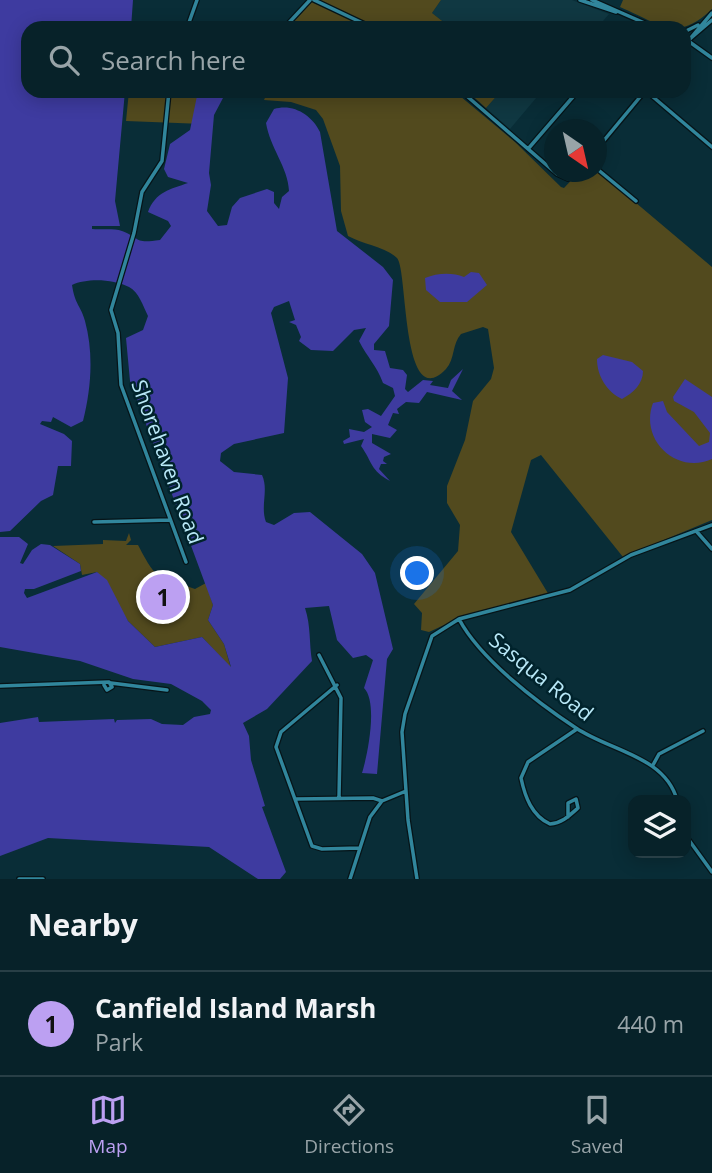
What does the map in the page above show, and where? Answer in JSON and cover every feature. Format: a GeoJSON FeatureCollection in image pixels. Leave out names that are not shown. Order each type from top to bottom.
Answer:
{"type":"FeatureCollection","features":[{"type":"Feature","properties":{"kind":"street"},"geometry":{"type":"LineString","coordinates":[[190,21],[197,0]]}},
{"type":"Feature","properties":{"kind":"street"},"geometry":{"type":"LineString","coordinates":[[291,21],[312,0],[358,21]]}},
{"type":"Feature","properties":{"kind":"street"},"geometry":{"type":"LineString","coordinates":[[580,0],[638,21]]}},
{"type":"Feature","properties":{"kind":"street"},"geometry":{"type":"LineString","coordinates":[[592,0],[616,12]]}},
{"type":"Feature","properties":{"kind":"street"},"geometry":{"type":"LineString","coordinates":[[691,38],[712,13]]}},
{"type":"Feature","properties":{"kind":"street"},"geometry":{"type":"LineString","coordinates":[[691,38],[712,20]]}},
{"type":"Feature","properties":{"kind":"street"},"geometry":{"type":"LineString","coordinates":[[691,28],[703,22]]}},
{"type":"Feature","properties":{"kind":"street"},"geometry":{"type":"LineString","coordinates":[[691,40],[712,58]]}},
{"type":"Feature","properties":{"kind":"street","name":"Shorehaven Road"},"geometry":{"type":"LineString","coordinates":[[168,98],[162,161],[143,189],[134,233],[111,310],[118,333],[121,385],[186,562]]}},
{"type":"Feature","properties":{"kind":"street"},"geometry":{"type":"LineString","coordinates":[[469,98],[544,163]]}},
{"type":"Feature","properties":{"kind":"street"},"geometry":{"type":"LineString","coordinates":[[528,149],[572,98]]}},
{"type":"Feature","properties":{"kind":"street"},"geometry":{"type":"LineString","coordinates":[[607,138],[640,98]]}},
{"type":"Feature","properties":{"kind":"street"},"geometry":{"type":"LineString","coordinates":[[654,98],[712,147]]}},
{"type":"Feature","properties":{"kind":"street"},"geometry":{"type":"LineString","coordinates":[[607,176],[636,201]]}},
{"type":"Feature","properties":{"kind":"street"},"geometry":{"type":"LineString","coordinates":[[94,522],[170,520]]}},
{"type":"Feature","properties":{"kind":"street"},"geometry":{"type":"LineString","coordinates":[[417,879],[408,820],[402,741],[405,714],[419,677],[427,644],[435,632],[459,619],[570,590],[631,555],[712,525]]}},
{"type":"Feature","properties":{"kind":"street"},"geometry":{"type":"LineString","coordinates":[[696,532],[712,549]]}},
{"type":"Feature","properties":{"kind":"street","name":"Sasqua Road"},"geometry":{"type":"LineString","coordinates":[[459,619],[468,635],[484,653],[577,729],[653,765],[670,783],[675,795]]}},
{"type":"Feature","properties":{"kind":"street"},"geometry":{"type":"LineString","coordinates":[[319,655],[337,685],[341,705],[339,797]]}},
{"type":"Feature","properties":{"kind":"street"},"geometry":{"type":"LineString","coordinates":[[0,686],[111,683],[167,690]]}},
{"type":"Feature","properties":{"kind":"street"},"geometry":{"type":"LineString","coordinates":[[337,685],[295,718],[277,738],[278,758],[312,846],[322,849],[359,848]]}},
{"type":"Feature","properties":{"kind":"street"},"geometry":{"type":"LineString","coordinates":[[568,817],[568,803],[576,799],[580,805],[568,817],[557,824],[542,821],[529,804],[521,778],[528,762],[577,729]]}},
{"type":"Feature","properties":{"kind":"street"},"geometry":{"type":"LineString","coordinates":[[653,765],[659,754],[703,731]]}},
{"type":"Feature","properties":{"kind":"street"},"geometry":{"type":"LineString","coordinates":[[350,879],[370,817],[390,796],[406,791]]}},
{"type":"Feature","properties":{"kind":"street"},"geometry":{"type":"LineString","coordinates":[[296,799],[373,798],[382,802]]}},
{"type":"Feature","properties":{"kind":"street"},"geometry":{"type":"LineString","coordinates":[[691,843],[712,872]]}},
{"type":"Feature","properties":{"kind":"street"},"geometry":{"type":"LineString","coordinates":[[19,879],[43,879]]}},
{"type":"Feature","properties":{"kind":"shaded area"},"geometry":{"type":"Polygon","coordinates":[[[0,0],[133,0],[132,21],[21,21],[21,98],[124,98],[115,201],[120,226],[92,226],[92,229],[119,230],[141,241],[160,240],[171,226],[168,221],[148,212],[159,196],[188,183],[168,177],[164,169],[170,144],[190,130],[197,98],[223,98],[214,115],[207,211],[218,226],[227,225],[232,207],[240,198],[267,189],[274,192],[274,203],[279,209],[282,197],[289,191],[288,182],[266,123],[274,109],[295,109],[312,120],[320,132],[337,231],[383,267],[393,280],[389,326],[374,344],[374,350],[385,351],[390,368],[403,370],[407,375],[405,389],[408,392],[423,380],[433,381],[430,385],[448,388],[451,380],[463,369],[452,391],[462,400],[427,392],[419,403],[406,402],[397,409],[399,414],[393,413],[388,425],[397,430],[390,438],[372,434],[372,443],[391,454],[384,457],[383,461],[387,464],[381,464],[379,469],[390,481],[372,466],[361,446],[364,439],[344,444],[343,441],[350,437],[349,429],[364,432],[372,427],[365,422],[362,410],[368,409],[381,416],[395,396],[393,388],[383,383],[359,341],[366,328],[354,330],[333,351],[311,350],[299,341],[301,337],[296,325],[289,322],[295,320],[289,301],[274,307],[271,313],[288,378],[284,433],[234,444],[221,453],[220,461],[234,472],[262,475],[266,522],[274,525],[294,513],[310,512],[362,554],[375,573],[393,649],[387,659],[377,774],[362,773],[371,716],[368,695],[364,688],[373,660],[366,655],[353,658],[337,640],[329,606],[305,608],[312,661],[267,709],[243,723],[249,736],[251,760],[265,806],[262,807],[286,872],[280,879],[258,879],[209,847],[48,838],[0,856],[0,723],[38,717],[39,722],[114,719],[115,723],[117,720],[151,719],[162,724],[183,725],[194,717],[210,714],[211,710],[202,701],[171,684],[133,679],[80,661],[0,647],[0,537],[19,537],[28,544],[20,563],[23,564],[32,550],[41,544],[50,545],[80,564],[81,571],[34,589],[25,589],[27,598],[97,572],[107,580],[128,621],[155,647],[202,637],[231,667],[224,644],[208,620],[213,605],[130,381],[126,338],[143,330],[148,316],[138,296],[129,287],[100,280],[72,285],[85,321],[90,346],[90,384],[83,421],[71,427],[53,417],[51,422],[42,421],[40,424],[64,434],[72,441],[71,466],[58,466],[53,495],[41,501],[10,531],[0,532],[0,0]]]}},
{"type":"Feature","properties":{"kind":"shaded area"},"geometry":{"type":"Polygon","coordinates":[[[311,0],[441,0],[432,13],[442,21],[363,21],[311,0]]]}},
{"type":"Feature","properties":{"kind":"shaded area"},"geometry":{"type":"Polygon","coordinates":[[[441,0],[572,0],[609,14],[603,21],[442,21],[432,13],[441,0]]]}},
{"type":"Feature","properties":{"kind":"shaded area"},"geometry":{"type":"Polygon","coordinates":[[[623,0],[712,0],[712,9],[691,24],[691,21],[650,21],[620,7],[623,0]]]}},
{"type":"Feature","properties":{"kind":"shaded area"},"geometry":{"type":"Polygon","coordinates":[[[312,2],[355,21],[294,21],[312,2]]]}},
{"type":"Feature","properties":{"kind":"shaded area"},"geometry":{"type":"Polygon","coordinates":[[[128,98],[206,98],[203,124],[126,121],[128,98]]]}},
{"type":"Feature","properties":{"kind":"shaded area"},"geometry":{"type":"Polygon","coordinates":[[[462,98],[544,170],[544,182],[556,182],[564,188],[570,182],[607,182],[607,178],[712,267],[712,520],[623,557],[541,455],[531,460],[511,532],[549,595],[468,614],[429,632],[421,630],[422,613],[414,604],[458,551],[460,525],[447,503],[447,486],[465,440],[473,401],[491,379],[494,368],[488,329],[483,327],[461,334],[446,369],[431,378],[421,373],[409,335],[397,258],[387,251],[348,236],[341,211],[340,166],[323,119],[316,110],[291,102],[264,100],[462,98]]]}},
{"type":"Feature","properties":{"kind":"shaded area"},"geometry":{"type":"Polygon","coordinates":[[[475,98],[495,98],[486,108],[475,98]]]}},
{"type":"Feature","properties":{"kind":"shaded area"},"geometry":{"type":"Polygon","coordinates":[[[495,98],[536,98],[510,129],[486,108],[495,98]]]}},
{"type":"Feature","properties":{"kind":"shaded area"},"geometry":{"type":"Polygon","coordinates":[[[471,272],[479,273],[487,285],[467,302],[440,302],[426,290],[425,278],[444,274],[464,277],[471,272]]]}},
{"type":"Feature","properties":{"kind":"shaded area"},"geometry":{"type":"Polygon","coordinates":[[[603,355],[632,362],[643,371],[637,388],[622,399],[607,388],[601,377],[597,359],[603,355]]]}},
{"type":"Feature","properties":{"kind":"shaded area"},"geometry":{"type":"Polygon","coordinates":[[[685,379],[712,397],[712,459],[699,463],[674,458],[664,451],[651,430],[653,403],[663,401],[667,412],[699,446],[709,442],[710,433],[694,412],[674,401],[673,397],[685,379]]]}},
{"type":"Feature","properties":{"kind":"shaded area"},"geometry":{"type":"Polygon","coordinates":[[[129,533],[131,540],[126,545],[138,545],[155,573],[195,589],[206,583],[213,605],[208,620],[224,644],[231,668],[202,637],[155,647],[128,621],[97,572],[82,575],[80,564],[53,546],[103,544],[103,540],[126,541],[129,533]]]}},
{"type":"Feature","properties":{"kind":"place","name":"Canfield Island Marsh"},"geometry":{"type":"Point","coordinates":[163,597]}}]}
